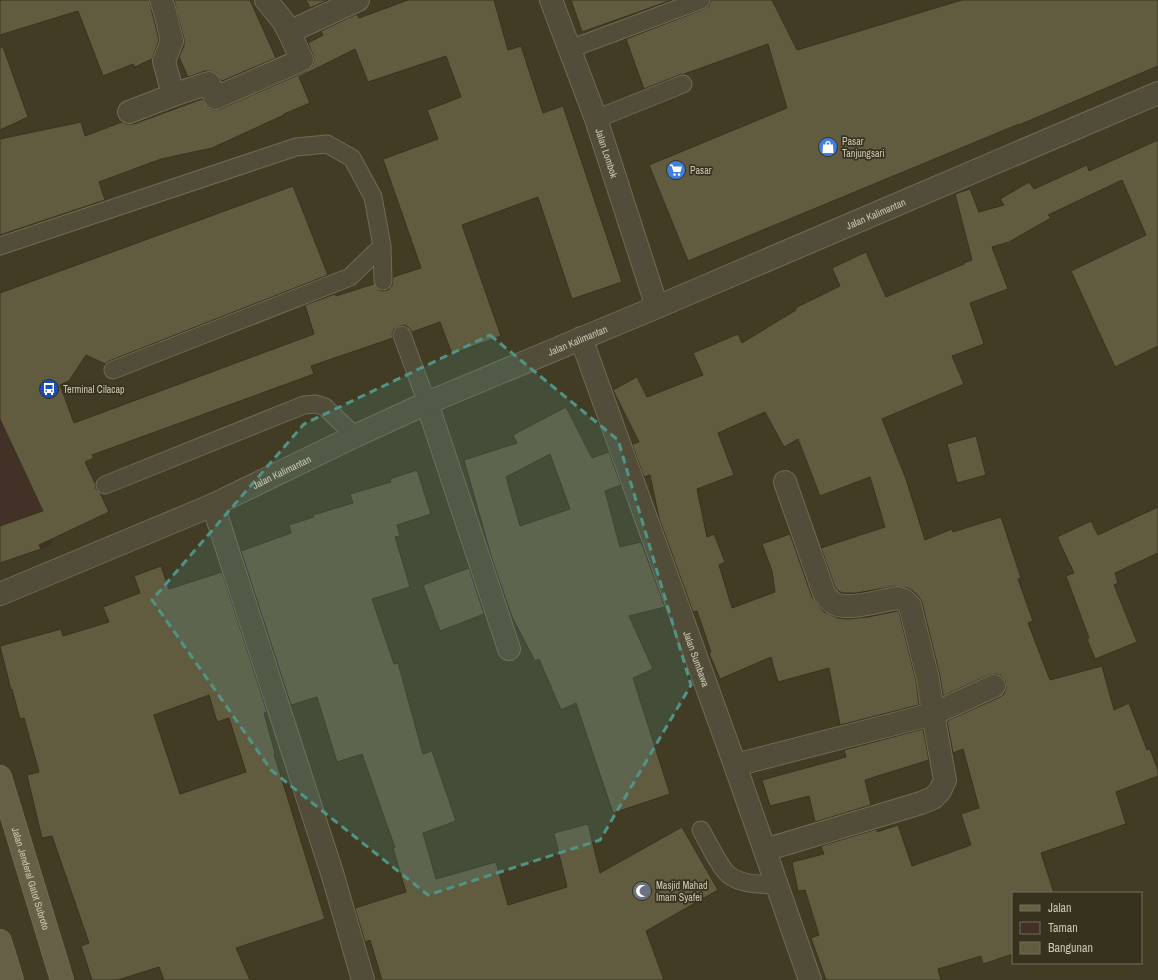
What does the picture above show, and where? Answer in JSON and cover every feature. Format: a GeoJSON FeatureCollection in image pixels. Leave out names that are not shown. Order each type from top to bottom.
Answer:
{"type":"FeatureCollection","features":[{"type":"Feature","properties":{"kind":"main road","name":"Jalan Jenderal Gatot Subroto"},"geometry":{"type":"LineString","coordinates":[[0,777],[62,980]]}},
{"type":"Feature","properties":{"kind":"main road"},"geometry":{"type":"LineString","coordinates":[[0,941],[12,980]]}},
{"type":"Feature","properties":{"kind":"street"},"geometry":{"type":"LineString","coordinates":[[161,0],[172,41],[164,61],[173,95]]}},
{"type":"Feature","properties":{"kind":"street"},"geometry":{"type":"LineString","coordinates":[[129,112],[209,83],[215,98],[302,60],[283,21],[266,0]]}},
{"type":"Feature","properties":{"kind":"street"},"geometry":{"type":"LineString","coordinates":[[289,32],[358,0]]}},
{"type":"Feature","properties":{"kind":"street","name":"Jalan Lombok"},"geometry":{"type":"LineString","coordinates":[[551,0],[596,119],[656,308]]}},
{"type":"Feature","properties":{"kind":"street","name":"Jalan Kalimantan"},"geometry":{"type":"LineString","coordinates":[[0,594],[213,505],[427,403],[656,308],[1158,93]]}},
{"type":"Feature","properties":{"kind":"street","name":"Jalan Sumbawa"},"geometry":{"type":"LineString","coordinates":[[581,338],[735,765],[810,980]]}},
{"type":"Feature","properties":{"kind":"street"},"geometry":{"type":"LineString","coordinates":[[427,403],[509,649]]}},
{"type":"Feature","properties":{"kind":"street"},"geometry":{"type":"LineString","coordinates":[[765,850],[922,803],[933,798],[940,791],[945,780],[928,679],[910,606],[904,600],[898,598],[848,607],[834,604],[829,600],[824,593],[785,482]]}},
{"type":"Feature","properties":{"kind":"street"},"geometry":{"type":"LineString","coordinates":[[213,505],[331,869],[364,980]]}},
{"type":"Feature","properties":{"kind":"street"},"geometry":{"type":"LineString","coordinates":[[735,765],[933,714],[994,686]]}},
{"type":"Feature","properties":{"kind":"lane"},"geometry":{"type":"LineString","coordinates":[[570,49],[701,0]]}},
{"type":"Feature","properties":{"kind":"lane"},"geometry":{"type":"LineString","coordinates":[[596,119],[683,84]]}},
{"type":"Feature","properties":{"kind":"lane"},"geometry":{"type":"LineString","coordinates":[[0,246],[296,147],[327,144],[352,158],[373,197],[382,246],[383,280]]}},
{"type":"Feature","properties":{"kind":"lane"},"geometry":{"type":"LineString","coordinates":[[113,370],[350,277],[382,246]]}},
{"type":"Feature","properties":{"kind":"lane"},"geometry":{"type":"LineString","coordinates":[[402,335],[427,403]]}},
{"type":"Feature","properties":{"kind":"lane"},"geometry":{"type":"LineString","coordinates":[[105,486],[304,405],[316,404],[325,407],[355,436]]}},
{"type":"Feature","properties":{"kind":"lane"},"geometry":{"type":"LineString","coordinates":[[701,830],[725,871],[748,883],[777,885]]}},
{"type":"Feature","properties":{"kind":"highlighted area"},"geometry":{"type":"Polygon","coordinates":[[[490,335],[618,440],[691,685],[600,840],[428,895],[271,770],[152,600],[304,424],[490,335]]]}},
{"type":"Feature","properties":{"kind":"green space"},"geometry":{"type":"Polygon","coordinates":[[[0,391],[53,545],[0,562],[0,391]]]}},
{"type":"Feature","properties":{"kind":"building"},"geometry":{"type":"Polygon","coordinates":[[[0,0],[149,0],[159,40],[152,59],[135,67],[133,64],[103,76],[78,11],[0,35],[0,0]]]}},
{"type":"Feature","properties":{"kind":"building"},"geometry":{"type":"Polygon","coordinates":[[[174,0],[250,0],[276,58],[222,81],[217,74],[211,71],[205,71],[188,77],[179,57],[184,46],[184,39],[174,0]]]}},
{"type":"Feature","properties":{"kind":"building"},"geometry":{"type":"Polygon","coordinates":[[[306,0],[328,0],[310,8],[306,0]]]}},
{"type":"Feature","properties":{"kind":"building"},"geometry":{"type":"Polygon","coordinates":[[[408,0],[494,0],[508,50],[521,46],[543,113],[563,106],[622,282],[572,299],[538,197],[462,225],[501,336],[452,354],[440,322],[412,332],[404,325],[399,326],[394,329],[392,334],[393,338],[311,366],[314,374],[92,455],[94,458],[85,462],[95,483],[96,489],[100,493],[109,512],[39,545],[41,549],[0,563],[0,526],[43,511],[0,419],[0,293],[293,186],[328,275],[109,361],[105,364],[86,355],[69,381],[60,385],[74,423],[314,334],[305,305],[335,294],[336,296],[374,284],[379,290],[388,290],[392,285],[393,277],[421,268],[383,159],[438,139],[427,110],[461,97],[446,56],[368,82],[355,49],[299,77],[310,103],[212,148],[161,159],[99,182],[105,200],[0,235],[0,139],[81,122],[85,136],[122,122],[134,124],[202,99],[208,108],[214,110],[220,109],[307,71],[312,67],[314,61],[308,43],[323,35],[321,31],[357,14],[359,18],[408,0]]]}},
{"type":"Feature","properties":{"kind":"building"},"geometry":{"type":"Polygon","coordinates":[[[571,0],[672,0],[582,32],[571,0]]]}},
{"type":"Feature","properties":{"kind":"building","name":"Pasar Tanjungsari"},"geometry":{"type":"Polygon","coordinates":[[[711,0],[772,0],[797,50],[962,0],[1158,0],[1158,66],[1019,125],[688,261],[649,165],[787,108],[768,44],[679,75],[644,89],[626,39],[704,9],[709,6],[711,0]]]}},
{"type":"Feature","properties":{"kind":"building"},"geometry":{"type":"Polygon","coordinates":[[[0,47],[3,47],[28,117],[0,130],[0,47]]]}},
{"type":"Feature","properties":{"kind":"building"},"geometry":{"type":"Polygon","coordinates":[[[1158,140],[1158,346],[1115,367],[1071,271],[1146,235],[1122,180],[1048,215],[1051,218],[1009,242],[992,247],[1008,289],[970,303],[984,344],[952,356],[964,384],[882,419],[906,479],[925,540],[952,529],[953,532],[1001,517],[1021,578],[1018,579],[1033,621],[1028,623],[1050,680],[1102,666],[1114,710],[1129,703],[1147,750],[1150,749],[1158,770],[1158,776],[1116,792],[1126,824],[1041,853],[1054,892],[1012,892],[1012,954],[983,964],[981,956],[938,969],[941,980],[826,980],[811,938],[819,935],[805,890],[798,891],[792,862],[824,854],[821,846],[877,829],[877,832],[898,825],[912,866],[971,845],[961,814],[979,808],[963,749],[953,753],[947,721],[1000,697],[1004,694],[1006,688],[1005,681],[1001,676],[996,674],[989,675],[943,696],[940,676],[922,603],[913,591],[908,588],[896,586],[856,593],[843,593],[838,591],[835,587],[821,548],[885,527],[870,477],[820,496],[798,439],[784,447],[765,412],[718,433],[734,475],[697,489],[707,537],[714,534],[725,562],[719,565],[732,608],[775,592],[772,571],[762,544],[790,534],[812,597],[824,612],[838,618],[848,619],[868,617],[897,611],[899,612],[916,681],[919,705],[840,725],[829,668],[778,682],[771,657],[720,679],[709,653],[711,652],[697,611],[693,612],[659,518],[650,475],[644,477],[632,444],[639,442],[613,390],[637,377],[647,397],[703,375],[693,353],[738,334],[742,343],[796,310],[795,308],[840,286],[832,268],[866,252],[886,297],[972,260],[955,194],[970,189],[979,212],[1004,205],[1000,199],[1029,182],[1034,189],[1087,165],[1089,171],[1158,140]]]}},
{"type":"Feature","properties":{"kind":"building"},"geometry":{"type":"Polygon","coordinates":[[[566,407],[592,458],[609,452],[621,485],[605,491],[620,547],[641,542],[665,607],[629,616],[653,669],[633,678],[670,794],[613,813],[576,703],[561,710],[539,659],[535,661],[512,617],[492,559],[464,460],[517,443],[513,435],[566,407]],[[550,454],[506,477],[520,526],[570,509],[550,454]]]}},
{"type":"Feature","properties":{"kind":"building"},"geometry":{"type":"Polygon","coordinates":[[[976,436],[986,475],[957,483],[947,444],[976,436]]]}},
{"type":"Feature","properties":{"kind":"building"},"geometry":{"type":"Polygon","coordinates":[[[417,470],[431,514],[397,525],[400,536],[395,537],[410,587],[372,599],[394,664],[398,663],[423,754],[432,751],[456,821],[423,833],[436,879],[496,862],[508,905],[567,887],[554,833],[588,824],[600,873],[682,827],[718,890],[646,931],[664,980],[382,980],[370,940],[365,942],[355,908],[406,892],[393,848],[395,848],[362,754],[337,762],[317,697],[291,705],[241,551],[291,533],[289,525],[314,517],[313,515],[353,503],[350,494],[391,482],[390,479],[417,470]]]}},
{"type":"Feature","properties":{"kind":"building"},"geometry":{"type":"Polygon","coordinates":[[[1158,507],[1158,553],[1115,573],[1118,583],[1114,585],[1137,642],[1095,659],[1087,639],[1089,638],[1066,576],[1074,573],[1057,537],[1091,521],[1098,535],[1158,507]]]}},
{"type":"Feature","properties":{"kind":"building"},"geometry":{"type":"Polygon","coordinates":[[[161,566],[169,589],[222,572],[267,712],[264,713],[275,753],[274,754],[325,919],[236,948],[250,980],[164,980],[159,967],[118,980],[92,980],[81,946],[89,943],[52,836],[42,838],[27,775],[39,772],[24,718],[20,719],[12,689],[11,690],[0,646],[61,629],[63,636],[109,622],[103,607],[140,593],[134,576],[161,566]],[[209,695],[154,715],[180,794],[246,772],[229,718],[217,722],[209,695]]]}},
{"type":"Feature","properties":{"kind":"building"},"geometry":{"type":"Polygon","coordinates":[[[469,568],[484,614],[440,631],[423,585],[469,568]]]}},
{"type":"Feature","properties":{"kind":"building"},"geometry":{"type":"Polygon","coordinates":[[[923,729],[929,760],[865,780],[871,805],[815,822],[809,796],[770,806],[762,780],[846,757],[844,750],[923,729]]]}},
{"type":"Feature","properties":{"kind":"place","name":"Pasar Tanjungsari"},"geometry":{"type":"Point","coordinates":[828,147]}},
{"type":"Feature","properties":{"kind":"place","name":"Pasar"},"geometry":{"type":"Point","coordinates":[676,170]}},
{"type":"Feature","properties":{"kind":"place","name":"Terminal Cilacap"},"geometry":{"type":"Point","coordinates":[49,389]}},
{"type":"Feature","properties":{"kind":"place","name":"Masjid Mahad Imam Syafei"},"geometry":{"type":"Point","coordinates":[642,891]}}]}
